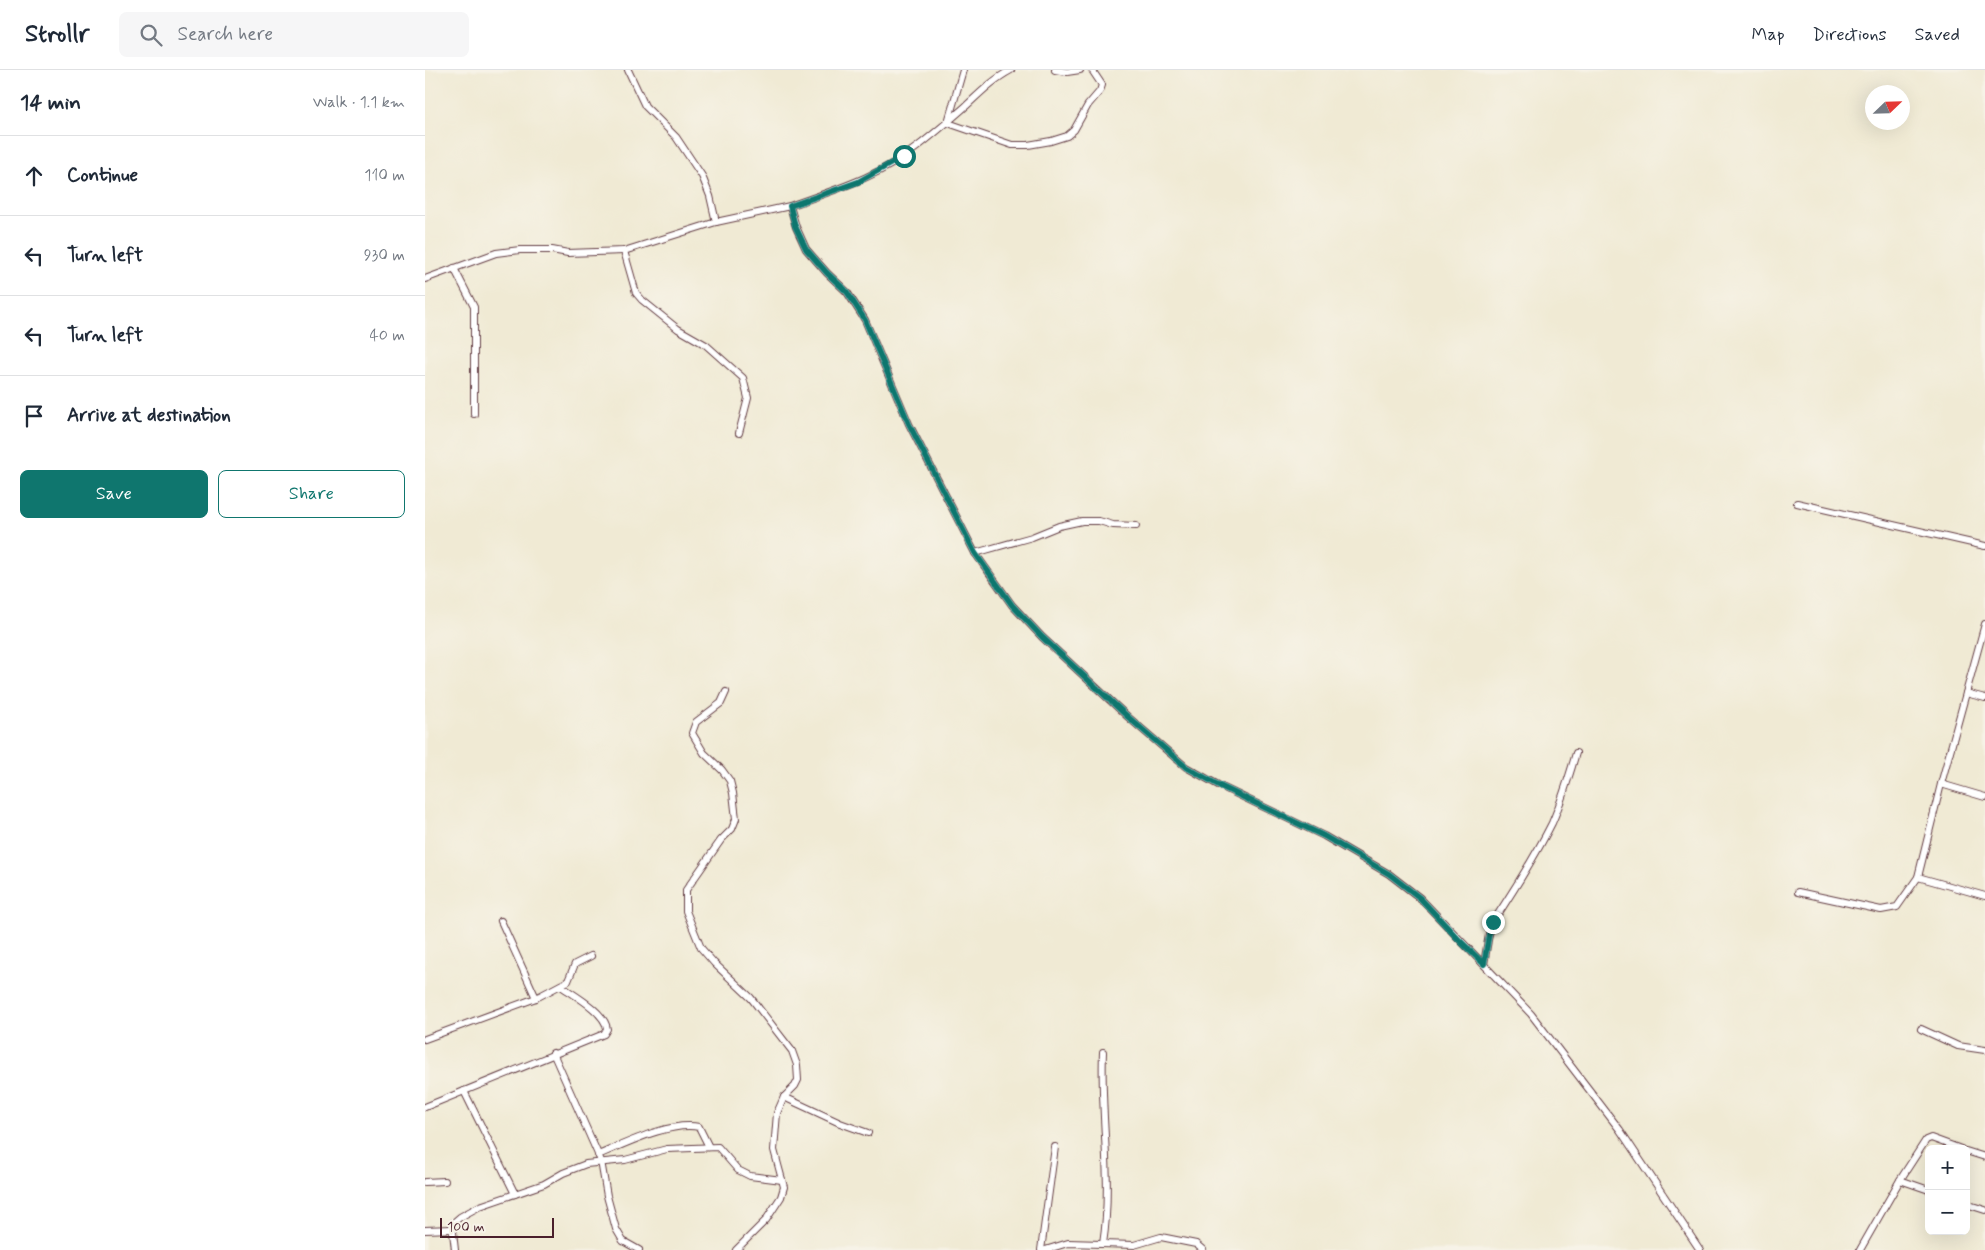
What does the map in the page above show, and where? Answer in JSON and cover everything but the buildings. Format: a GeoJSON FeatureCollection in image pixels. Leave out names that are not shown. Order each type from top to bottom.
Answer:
{"type":"FeatureCollection","features":[{"type":"Feature","properties":{"kind":"street"},"geometry":{"type":"LineString","coordinates":[[628,70],[645,106],[676,137],[702,176],[710,196],[716,222]]}},
{"type":"Feature","properties":{"kind":"street"},"geometry":{"type":"LineString","coordinates":[[947,123],[963,70]]}},
{"type":"Feature","properties":{"kind":"street"},"geometry":{"type":"LineString","coordinates":[[425,278],[496,253],[520,250],[552,250],[568,253],[624,251],[716,222],[790,206],[867,177],[915,149],[992,82],[1011,70]]}},
{"type":"Feature","properties":{"kind":"street"},"geometry":{"type":"LineString","coordinates":[[1055,70],[1067,72],[1080,70]]}},
{"type":"Feature","properties":{"kind":"street"},"geometry":{"type":"LineString","coordinates":[[947,123],[1012,145],[1035,144],[1067,136],[1074,130],[1088,105],[1100,91],[1102,85],[1092,70]]}},
{"type":"Feature","properties":{"kind":"street"},"geometry":{"type":"LineString","coordinates":[[790,206],[795,226],[806,249],[847,292],[865,320],[909,424],[975,553],[1012,605],[1042,637],[1128,717],[1186,767],[1220,786],[1324,836],[1389,874],[1420,898],[1531,1014],[1620,1130],[1700,1250]]}},
{"type":"Feature","properties":{"kind":"street"},"geometry":{"type":"LineString","coordinates":[[624,251],[636,293],[642,300],[678,329],[706,345],[743,378],[748,398],[739,433]]}},
{"type":"Feature","properties":{"kind":"street"},"geometry":{"type":"LineString","coordinates":[[454,268],[474,307],[474,414]]}},
{"type":"Feature","properties":{"kind":"street"},"geometry":{"type":"LineString","coordinates":[[1797,503],[1985,546]]}},
{"type":"Feature","properties":{"kind":"street"},"geometry":{"type":"LineString","coordinates":[[975,553],[1031,537],[1059,526],[1082,521],[1099,521],[1113,525],[1136,526]]}},
{"type":"Feature","properties":{"kind":"street"},"geometry":{"type":"LineString","coordinates":[[1798,892],[1881,910],[1897,907],[1918,876],[1985,624]]}},
{"type":"Feature","properties":{"kind":"street"},"geometry":{"type":"LineString","coordinates":[[726,692],[721,703],[696,722],[692,733],[703,753],[722,770],[729,781],[733,792],[736,819],[732,829],[721,840],[686,890],[686,911],[701,948],[713,964],[751,998],[791,1051],[797,1065],[798,1080],[795,1086],[783,1097],[777,1113],[774,1150],[784,1186],[781,1197],[766,1220],[736,1250]]}},
{"type":"Feature","properties":{"kind":"street"},"geometry":{"type":"LineString","coordinates":[[1966,693],[1985,698]]}},
{"type":"Feature","properties":{"kind":"street"},"geometry":{"type":"LineString","coordinates":[[1484,964],[1493,922],[1537,853],[1563,796],[1576,753]]}},
{"type":"Feature","properties":{"kind":"street"},"geometry":{"type":"LineString","coordinates":[[1941,784],[1985,797]]}},
{"type":"Feature","properties":{"kind":"street"},"geometry":{"type":"LineString","coordinates":[[1918,876],[1985,896]]}},
{"type":"Feature","properties":{"kind":"street"},"geometry":{"type":"LineString","coordinates":[[501,921],[536,998]]}},
{"type":"Feature","properties":{"kind":"street"},"geometry":{"type":"LineString","coordinates":[[425,1038],[536,998],[561,986],[568,981],[575,964],[591,956]]}},
{"type":"Feature","properties":{"kind":"street"},"geometry":{"type":"LineString","coordinates":[[425,1108],[553,1053],[603,1034],[607,1030],[607,1025],[602,1018],[561,986]]}},
{"type":"Feature","properties":{"kind":"street"},"geometry":{"type":"LineString","coordinates":[[1921,1029],[1958,1046],[1985,1050]]}},
{"type":"Feature","properties":{"kind":"street"},"geometry":{"type":"LineString","coordinates":[[1103,1052],[1101,1086],[1108,1200],[1103,1244]]}},
{"type":"Feature","properties":{"kind":"street"},"geometry":{"type":"LineString","coordinates":[[553,1053],[600,1158],[607,1196],[617,1229],[623,1241],[639,1250]]}},
{"type":"Feature","properties":{"kind":"street"},"geometry":{"type":"LineString","coordinates":[[465,1091],[515,1194]]}},
{"type":"Feature","properties":{"kind":"street"},"geometry":{"type":"LineString","coordinates":[[783,1097],[840,1123],[868,1133]]}},
{"type":"Feature","properties":{"kind":"street"},"geometry":{"type":"LineString","coordinates":[[455,1250],[452,1224],[460,1217],[480,1206],[545,1184],[563,1173],[600,1158],[629,1142],[682,1127],[699,1127],[709,1147]]}},
{"type":"Feature","properties":{"kind":"street"},"geometry":{"type":"LineString","coordinates":[[1861,1250],[1925,1140],[1931,1138],[1950,1145]]}},
{"type":"Feature","properties":{"kind":"street"},"geometry":{"type":"LineString","coordinates":[[600,1158],[625,1160],[667,1149],[719,1147],[738,1170],[750,1176],[782,1180]]}},
{"type":"Feature","properties":{"kind":"street"},"geometry":{"type":"LineString","coordinates":[[1041,1250],[1055,1147]]}},
{"type":"Feature","properties":{"kind":"street"},"geometry":{"type":"LineString","coordinates":[[1970,1151],[1985,1157]]}},
{"type":"Feature","properties":{"kind":"street"},"geometry":{"type":"LineString","coordinates":[[1900,1180],[1925,1189]]}},
{"type":"Feature","properties":{"kind":"street"},"geometry":{"type":"LineString","coordinates":[[425,1182],[445,1181]]}},
{"type":"Feature","properties":{"kind":"street"},"geometry":{"type":"LineString","coordinates":[[1970,1205],[1985,1210]]}},
{"type":"Feature","properties":{"kind":"street"},"geometry":{"type":"LineString","coordinates":[[425,1230],[452,1229]]}},
{"type":"Feature","properties":{"kind":"street"},"geometry":{"type":"LineString","coordinates":[[1045,1250],[1068,1243],[1134,1245],[1155,1238],[1169,1238],[1196,1244],[1203,1250]]}},
{"type":"Feature","properties":{"kind":"route"},"geometry":{"type":"LineString","coordinates":[[904,156],[858,182],[790,206],[795,226],[806,249],[847,292],[865,320],[909,424],[975,553],[1012,605],[1042,637],[1128,717],[1186,767],[1220,786],[1324,836],[1389,874],[1420,898],[1484,964],[1493,922]]}}]}
